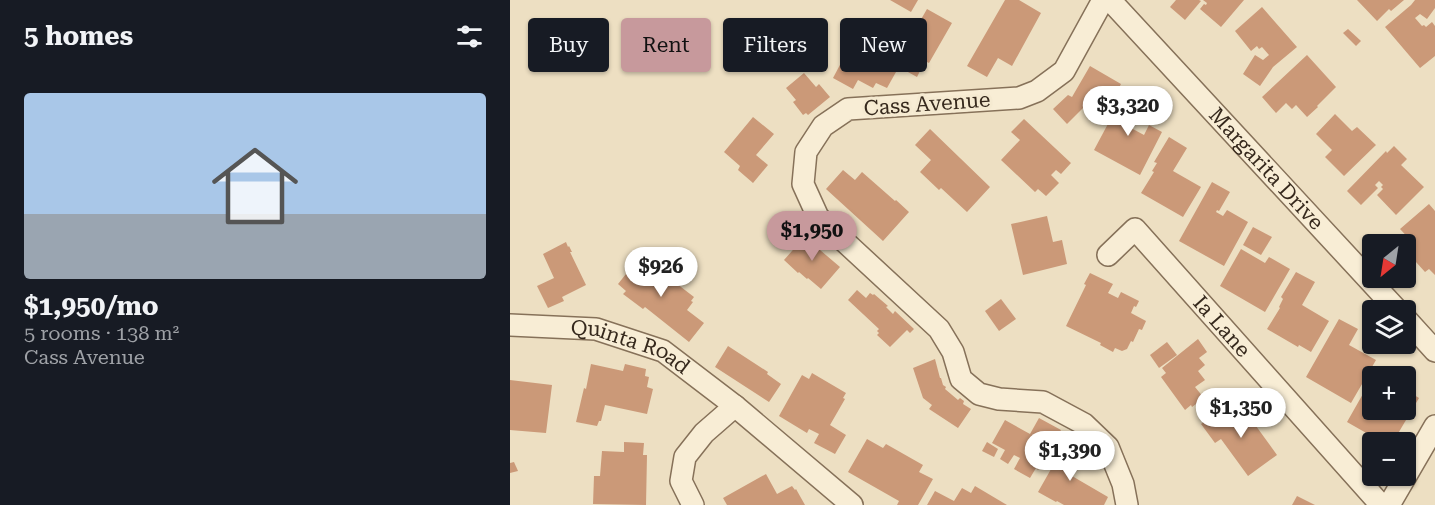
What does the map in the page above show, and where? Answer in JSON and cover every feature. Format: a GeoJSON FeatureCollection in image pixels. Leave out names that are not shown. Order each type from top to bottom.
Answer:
{"type":"FeatureCollection","features":[{"type":"Feature","properties":{"kind":"street","name":"Cass Avenue"},"geometry":{"type":"LineString","coordinates":[[1103,0],[1064,71],[1037,91],[1019,98],[848,109],[823,126],[806,152],[803,184],[818,217],[939,329],[953,352],[961,379],[979,394],[999,399],[1043,402],[1084,424],[1108,447],[1123,484],[1127,505]]}},
{"type":"Feature","properties":{"kind":"street","name":"Margarita Drive"},"geometry":{"type":"LineString","coordinates":[[1110,0],[1389,300]]}},
{"type":"Feature","properties":{"kind":"street","name":"Ia Lane"},"geometry":{"type":"LineString","coordinates":[[1108,255],[1135,229],[1381,505]]}},
{"type":"Feature","properties":{"kind":"street","name":"Quinta Road"},"geometry":{"type":"LineString","coordinates":[[510,325],[596,328],[663,351],[735,406]]}},
{"type":"Feature","properties":{"kind":"street"},"geometry":{"type":"LineString","coordinates":[[1416,330],[1435,351]]}},
{"type":"Feature","properties":{"kind":"street"},"geometry":{"type":"LineString","coordinates":[[693,505],[681,481],[685,457],[704,433],[735,406],[852,505]]}},
{"type":"Feature","properties":{"kind":"street"},"geometry":{"type":"LineString","coordinates":[[1389,505],[1435,426]]}},
{"type":"Feature","properties":{"kind":"building"},"geometry":{"type":"Polygon","coordinates":[[[890,0],[918,0],[911,12],[890,0]]]}},
{"type":"Feature","properties":{"kind":"building"},"geometry":{"type":"Polygon","coordinates":[[[1005,0],[1019,0],[1041,13],[1012,66],[998,58],[987,77],[967,66],[1005,0]]]}},
{"type":"Feature","properties":{"kind":"building"},"geometry":{"type":"Polygon","coordinates":[[[1176,0],[1201,1],[1185,20],[1170,7],[1176,0]]]}},
{"type":"Feature","properties":{"kind":"building"},"geometry":{"type":"Polygon","coordinates":[[[1203,0],[1244,0],[1221,27],[1200,9],[1207,3],[1203,0]]]}},
{"type":"Feature","properties":{"kind":"building"},"geometry":{"type":"Polygon","coordinates":[[[1357,0],[1404,0],[1391,11],[1389,9],[1377,21],[1357,0]]]}},
{"type":"Feature","properties":{"kind":"building"},"geometry":{"type":"Polygon","coordinates":[[[1415,0],[1435,0],[1435,8],[1427,19],[1420,14],[1415,18],[1422,26],[1426,27],[1432,22],[1435,26],[1435,56],[1420,68],[1385,27],[1415,0]]]}},
{"type":"Feature","properties":{"kind":"building"},"geometry":{"type":"Polygon","coordinates":[[[1262,7],[1297,47],[1273,67],[1260,86],[1243,74],[1255,55],[1263,60],[1269,55],[1262,47],[1259,49],[1257,46],[1251,51],[1235,31],[1262,7]]]}},
{"type":"Feature","properties":{"kind":"building"},"geometry":{"type":"Polygon","coordinates":[[[927,9],[952,23],[929,63],[927,62],[927,18],[922,18],[927,9]]]}},
{"type":"Feature","properties":{"kind":"building"},"geometry":{"type":"Polygon","coordinates":[[[1348,29],[1361,41],[1356,46],[1343,33],[1348,29]]]}},
{"type":"Feature","properties":{"kind":"building"},"geometry":{"type":"Polygon","coordinates":[[[1307,55],[1336,87],[1307,117],[1296,105],[1292,109],[1286,103],[1276,113],[1262,97],[1307,55]]]}},
{"type":"Feature","properties":{"kind":"building"},"geometry":{"type":"Polygon","coordinates":[[[840,65],[840,72],[896,72],[887,88],[876,83],[873,88],[858,80],[853,89],[833,78],[840,65]]]}},
{"type":"Feature","properties":{"kind":"building"},"geometry":{"type":"Polygon","coordinates":[[[1090,66],[1121,84],[1109,106],[1090,96],[1083,108],[1067,124],[1053,109],[1068,95],[1072,97],[1090,66]]]}},
{"type":"Feature","properties":{"kind":"building"},"geometry":{"type":"Polygon","coordinates":[[[908,72],[920,72],[917,77],[908,72]]]}},
{"type":"Feature","properties":{"kind":"building"},"geometry":{"type":"Polygon","coordinates":[[[804,73],[816,87],[819,84],[830,97],[808,115],[806,113],[803,115],[793,102],[796,100],[786,88],[804,73]]]}},
{"type":"Feature","properties":{"kind":"building"},"geometry":{"type":"Polygon","coordinates":[[[1125,92],[1145,103],[1131,128],[1144,135],[1149,125],[1162,132],[1140,175],[1094,150],[1125,92]]]}},
{"type":"Feature","properties":{"kind":"building"},"geometry":{"type":"Polygon","coordinates":[[[1335,114],[1352,131],[1357,127],[1376,145],[1344,176],[1325,157],[1332,150],[1316,134],[1335,114]]]}},
{"type":"Feature","properties":{"kind":"building"},"geometry":{"type":"Polygon","coordinates":[[[753,117],[774,134],[756,155],[768,165],[753,183],[738,170],[740,166],[724,152],[753,117]]]}},
{"type":"Feature","properties":{"kind":"building"},"geometry":{"type":"Polygon","coordinates":[[[1024,119],[1071,163],[1061,174],[1056,170],[1051,175],[1059,183],[1046,196],[1038,189],[1035,192],[1001,160],[1020,140],[1011,132],[1024,119]]]}},
{"type":"Feature","properties":{"kind":"building"},"geometry":{"type":"Polygon","coordinates":[[[930,129],[990,187],[967,212],[920,172],[931,160],[915,145],[930,129]]]}},
{"type":"Feature","properties":{"kind":"building"},"geometry":{"type":"Polygon","coordinates":[[[1169,137],[1187,148],[1173,171],[1201,187],[1183,217],[1141,193],[1154,172],[1152,171],[1157,163],[1154,162],[1169,137]]]}},
{"type":"Feature","properties":{"kind":"building"},"geometry":{"type":"Polygon","coordinates":[[[1394,146],[1407,159],[1401,165],[1424,187],[1396,215],[1377,195],[1383,189],[1379,181],[1375,185],[1378,188],[1361,205],[1347,191],[1386,151],[1387,153],[1394,146]]]}},
{"type":"Feature","properties":{"kind":"building"},"geometry":{"type":"Polygon","coordinates":[[[843,170],[855,180],[862,172],[909,212],[883,241],[826,189],[843,170]]]}},
{"type":"Feature","properties":{"kind":"building"},"geometry":{"type":"Polygon","coordinates":[[[1212,182],[1230,192],[1219,211],[1216,212],[1223,216],[1227,210],[1248,222],[1224,266],[1179,241],[1212,182]]]}},
{"type":"Feature","properties":{"kind":"building"},"geometry":{"type":"Polygon","coordinates":[[[1429,204],[1435,211],[1435,275],[1429,269],[1425,272],[1416,262],[1416,234],[1405,234],[1400,229],[1429,204]]]}},
{"type":"Feature","properties":{"kind":"building"},"geometry":{"type":"Polygon","coordinates":[[[1047,216],[1053,242],[1062,240],[1067,264],[1023,275],[1011,224],[1047,216]]]}},
{"type":"Feature","properties":{"kind":"building"},"geometry":{"type":"Polygon","coordinates":[[[1253,227],[1272,237],[1261,255],[1243,245],[1253,227]]]}},
{"type":"Feature","properties":{"kind":"building"},"geometry":{"type":"Polygon","coordinates":[[[808,233],[823,246],[820,250],[840,267],[821,289],[784,260],[808,233]]]}},
{"type":"Feature","properties":{"kind":"building"},"geometry":{"type":"Polygon","coordinates":[[[566,242],[586,285],[562,297],[564,301],[548,308],[537,286],[554,278],[543,254],[566,242]]]}},
{"type":"Feature","properties":{"kind":"building"},"geometry":{"type":"Polygon","coordinates":[[[1241,249],[1265,263],[1269,257],[1290,269],[1265,312],[1220,286],[1241,249]]]}},
{"type":"Feature","properties":{"kind":"building"},"geometry":{"type":"Polygon","coordinates":[[[638,259],[655,270],[658,266],[670,275],[668,277],[694,297],[687,310],[704,323],[689,342],[645,307],[643,309],[623,294],[626,291],[618,284],[638,259]]]}},
{"type":"Feature","properties":{"kind":"building"},"geometry":{"type":"Polygon","coordinates":[[[1296,272],[1315,282],[1302,305],[1329,321],[1311,352],[1267,329],[1280,308],[1283,299],[1281,297],[1296,272]]]}},
{"type":"Feature","properties":{"kind":"building"},"geometry":{"type":"Polygon","coordinates":[[[1090,273],[1113,284],[1108,293],[1118,298],[1121,292],[1139,301],[1131,313],[1146,321],[1127,349],[1122,351],[1115,348],[1113,352],[1100,345],[1101,343],[1066,326],[1090,273]]]}},
{"type":"Feature","properties":{"kind":"building"},"geometry":{"type":"Polygon","coordinates":[[[857,290],[866,298],[870,293],[874,294],[888,306],[886,307],[893,314],[895,311],[914,329],[910,333],[907,330],[890,347],[877,335],[879,329],[848,300],[857,290]]]}},
{"type":"Feature","properties":{"kind":"building"},"geometry":{"type":"Polygon","coordinates":[[[1001,299],[1016,319],[999,331],[985,311],[1001,299]]]}},
{"type":"Feature","properties":{"kind":"building"},"geometry":{"type":"Polygon","coordinates":[[[1339,319],[1358,329],[1349,345],[1376,360],[1373,366],[1362,366],[1362,384],[1351,403],[1306,377],[1339,319]]]}},
{"type":"Feature","properties":{"kind":"building"},"geometry":{"type":"Polygon","coordinates":[[[1198,339],[1207,352],[1199,358],[1205,365],[1198,371],[1205,380],[1195,387],[1204,398],[1185,410],[1161,377],[1166,373],[1162,368],[1198,339]]]}},
{"type":"Feature","properties":{"kind":"building"},"geometry":{"type":"Polygon","coordinates":[[[1167,342],[1177,355],[1159,368],[1150,355],[1167,342]]]}},
{"type":"Feature","properties":{"kind":"building"},"geometry":{"type":"Polygon","coordinates":[[[728,346],[768,372],[767,374],[781,384],[769,402],[715,367],[728,346]]]}},
{"type":"Feature","properties":{"kind":"building"},"geometry":{"type":"Polygon","coordinates":[[[935,359],[945,389],[958,400],[960,398],[964,401],[963,404],[971,409],[958,428],[929,409],[932,405],[923,398],[913,368],[935,359]]]}},
{"type":"Feature","properties":{"kind":"building"},"geometry":{"type":"Polygon","coordinates":[[[591,364],[623,371],[625,364],[646,369],[645,376],[649,377],[647,387],[653,389],[647,414],[605,405],[601,421],[597,426],[576,422],[591,364]]]}},
{"type":"Feature","properties":{"kind":"building"},"geometry":{"type":"Polygon","coordinates":[[[812,373],[846,393],[830,425],[846,435],[835,454],[814,443],[819,434],[809,429],[807,433],[779,416],[802,375],[809,379],[812,373]]]}},
{"type":"Feature","properties":{"kind":"building"},"geometry":{"type":"Polygon","coordinates":[[[510,380],[552,385],[546,433],[510,430],[510,380]]]}},
{"type":"Feature","properties":{"kind":"building"},"geometry":{"type":"Polygon","coordinates":[[[1362,396],[1362,420],[1406,420],[1399,432],[1364,432],[1347,422],[1362,396]]]}},
{"type":"Feature","properties":{"kind":"building"},"geometry":{"type":"Polygon","coordinates":[[[1224,408],[1236,425],[1255,409],[1264,421],[1256,426],[1277,455],[1248,476],[1221,439],[1215,443],[1201,424],[1224,408]]]}},
{"type":"Feature","properties":{"kind":"building"},"geometry":{"type":"Polygon","coordinates":[[[1039,418],[1061,430],[1038,470],[1036,468],[1030,478],[1014,469],[1020,458],[1014,455],[1008,464],[1000,459],[1005,450],[992,443],[1005,420],[1030,434],[1039,418]]]}},
{"type":"Feature","properties":{"kind":"building"},"geometry":{"type":"Polygon","coordinates":[[[867,439],[883,448],[886,444],[923,465],[919,472],[933,479],[918,505],[897,505],[899,501],[848,472],[867,439]]]}},
{"type":"Feature","properties":{"kind":"building"},"geometry":{"type":"Polygon","coordinates":[[[624,442],[644,443],[643,455],[647,455],[646,505],[593,504],[594,476],[600,476],[602,451],[624,452],[624,442]]]}},
{"type":"Feature","properties":{"kind":"building"},"geometry":{"type":"Polygon","coordinates":[[[987,442],[998,449],[994,457],[982,451],[987,442]]]}},
{"type":"Feature","properties":{"kind":"building"},"geometry":{"type":"Polygon","coordinates":[[[1071,443],[1086,451],[1072,476],[1108,497],[1104,505],[1064,505],[1038,492],[1063,448],[1066,450],[1071,443]]]}},
{"type":"Feature","properties":{"kind":"building"},"geometry":{"type":"Polygon","coordinates":[[[514,462],[518,471],[510,473],[510,463],[514,462]]]}},
{"type":"Feature","properties":{"kind":"building"},"geometry":{"type":"Polygon","coordinates":[[[766,474],[777,494],[792,486],[805,505],[727,505],[723,498],[766,474]]]}},
{"type":"Feature","properties":{"kind":"building"},"geometry":{"type":"Polygon","coordinates":[[[975,486],[1007,505],[927,505],[935,491],[954,501],[962,488],[971,493],[975,486]]]}},
{"type":"Feature","properties":{"kind":"building"},"geometry":{"type":"Polygon","coordinates":[[[1297,496],[1315,505],[1292,505],[1297,496]]]}}]}
